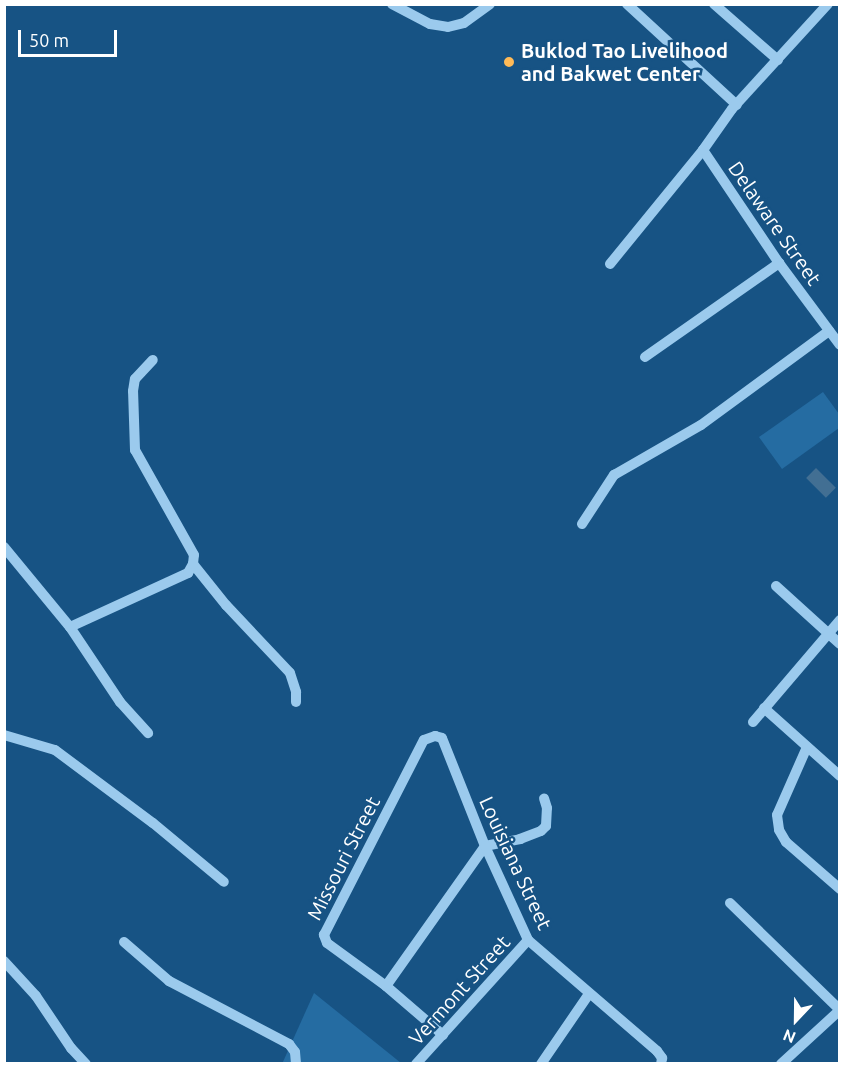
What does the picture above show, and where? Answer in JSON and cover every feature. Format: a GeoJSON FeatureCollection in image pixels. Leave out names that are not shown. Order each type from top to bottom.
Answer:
{"type":"FeatureCollection","features":[{"type":"Feature","properties":{"kind":"street"},"geometry":{"type":"LineString","coordinates":[[392,4],[430,24],[448,27],[464,23],[490,4]]}},
{"type":"Feature","properties":{"kind":"street"},"geometry":{"type":"LineString","coordinates":[[627,4],[737,105]]}},
{"type":"Feature","properties":{"kind":"street"},"geometry":{"type":"LineString","coordinates":[[714,4],[778,60]]}},
{"type":"Feature","properties":{"kind":"street"},"geometry":{"type":"LineString","coordinates":[[610,264],[737,105],[828,5]]}},
{"type":"Feature","properties":{"kind":"street","name":"Delaware Street"},"geometry":{"type":"LineString","coordinates":[[703,150],[779,263],[840,345]]}},
{"type":"Feature","properties":{"kind":"street"},"geometry":{"type":"LineString","coordinates":[[645,357],[779,263]]}},
{"type":"Feature","properties":{"kind":"street"},"geometry":{"type":"LineString","coordinates":[[582,524],[614,475],[701,425],[829,331]]}},
{"type":"Feature","properties":{"kind":"street"},"geometry":{"type":"LineString","coordinates":[[70,627],[188,573],[193,564],[194,555],[135,450],[133,391],[135,379],[153,360]]}},
{"type":"Feature","properties":{"kind":"street"},"geometry":{"type":"LineString","coordinates":[[4,546],[70,627],[120,702],[148,733]]}},
{"type":"Feature","properties":{"kind":"street"},"geometry":{"type":"LineString","coordinates":[[193,564],[226,605],[290,673],[296,692],[296,702]]}},
{"type":"Feature","properties":{"kind":"street"},"geometry":{"type":"LineString","coordinates":[[776,586],[840,644]]}},
{"type":"Feature","properties":{"kind":"street"},"geometry":{"type":"LineString","coordinates":[[753,722],[840,620]]}},
{"type":"Feature","properties":{"kind":"street"},"geometry":{"type":"LineString","coordinates":[[764,708],[840,776]]}},
{"type":"Feature","properties":{"kind":"street"},"geometry":{"type":"LineString","coordinates":[[4,735],[55,750],[153,823],[224,882]]}},
{"type":"Feature","properties":{"kind":"street","name":"Missouri Street"},"geometry":{"type":"LineString","coordinates":[[442,738],[435,736],[424,740],[324,935],[327,943],[386,986],[443,1035]]}},
{"type":"Feature","properties":{"kind":"street","name":"Louisiana Street"},"geometry":{"type":"LineString","coordinates":[[442,738],[485,846],[528,940],[657,1051],[662,1061]]}},
{"type":"Feature","properties":{"kind":"street"},"geometry":{"type":"LineString","coordinates":[[807,747],[777,815],[778,830],[786,842],[840,889]]}},
{"type":"Feature","properties":{"kind":"street"},"geometry":{"type":"LineString","coordinates":[[386,986],[485,846],[541,831],[548,818],[544,798]]}},
{"type":"Feature","properties":{"kind":"street"},"geometry":{"type":"LineString","coordinates":[[730,903],[840,1010],[781,1064]]}},
{"type":"Feature","properties":{"kind":"street","name":"Vermont Street"},"geometry":{"type":"LineString","coordinates":[[416,1064],[528,940]]}},
{"type":"Feature","properties":{"kind":"street"},"geometry":{"type":"LineString","coordinates":[[124,942],[169,981],[284,1040],[293,1048],[296,1064]]}},
{"type":"Feature","properties":{"kind":"street"},"geometry":{"type":"LineString","coordinates":[[4,961],[36,996],[71,1048],[86,1064]]}},
{"type":"Feature","properties":{"kind":"street"},"geometry":{"type":"LineString","coordinates":[[541,1064],[590,994]]}},
{"type":"Feature","properties":{"kind":"shaded area"},"geometry":{"type":"Polygon","coordinates":[[[823,392],[839,414],[839,428],[782,469],[759,437],[823,392]]]}},
{"type":"Feature","properties":{"kind":"shaded area"},"geometry":{"type":"Polygon","coordinates":[[[816,468],[836,488],[826,498],[806,478],[816,468]]]}},
{"type":"Feature","properties":{"kind":"shaded area"},"geometry":{"type":"Polygon","coordinates":[[[314,993],[401,1063],[282,1064],[314,993]]]}},
{"type":"Feature","properties":{"kind":"place","name":"Buklod Tao Livelihood and Bakwet Center"},"geometry":{"type":"Point","coordinates":[509,62]}}]}
